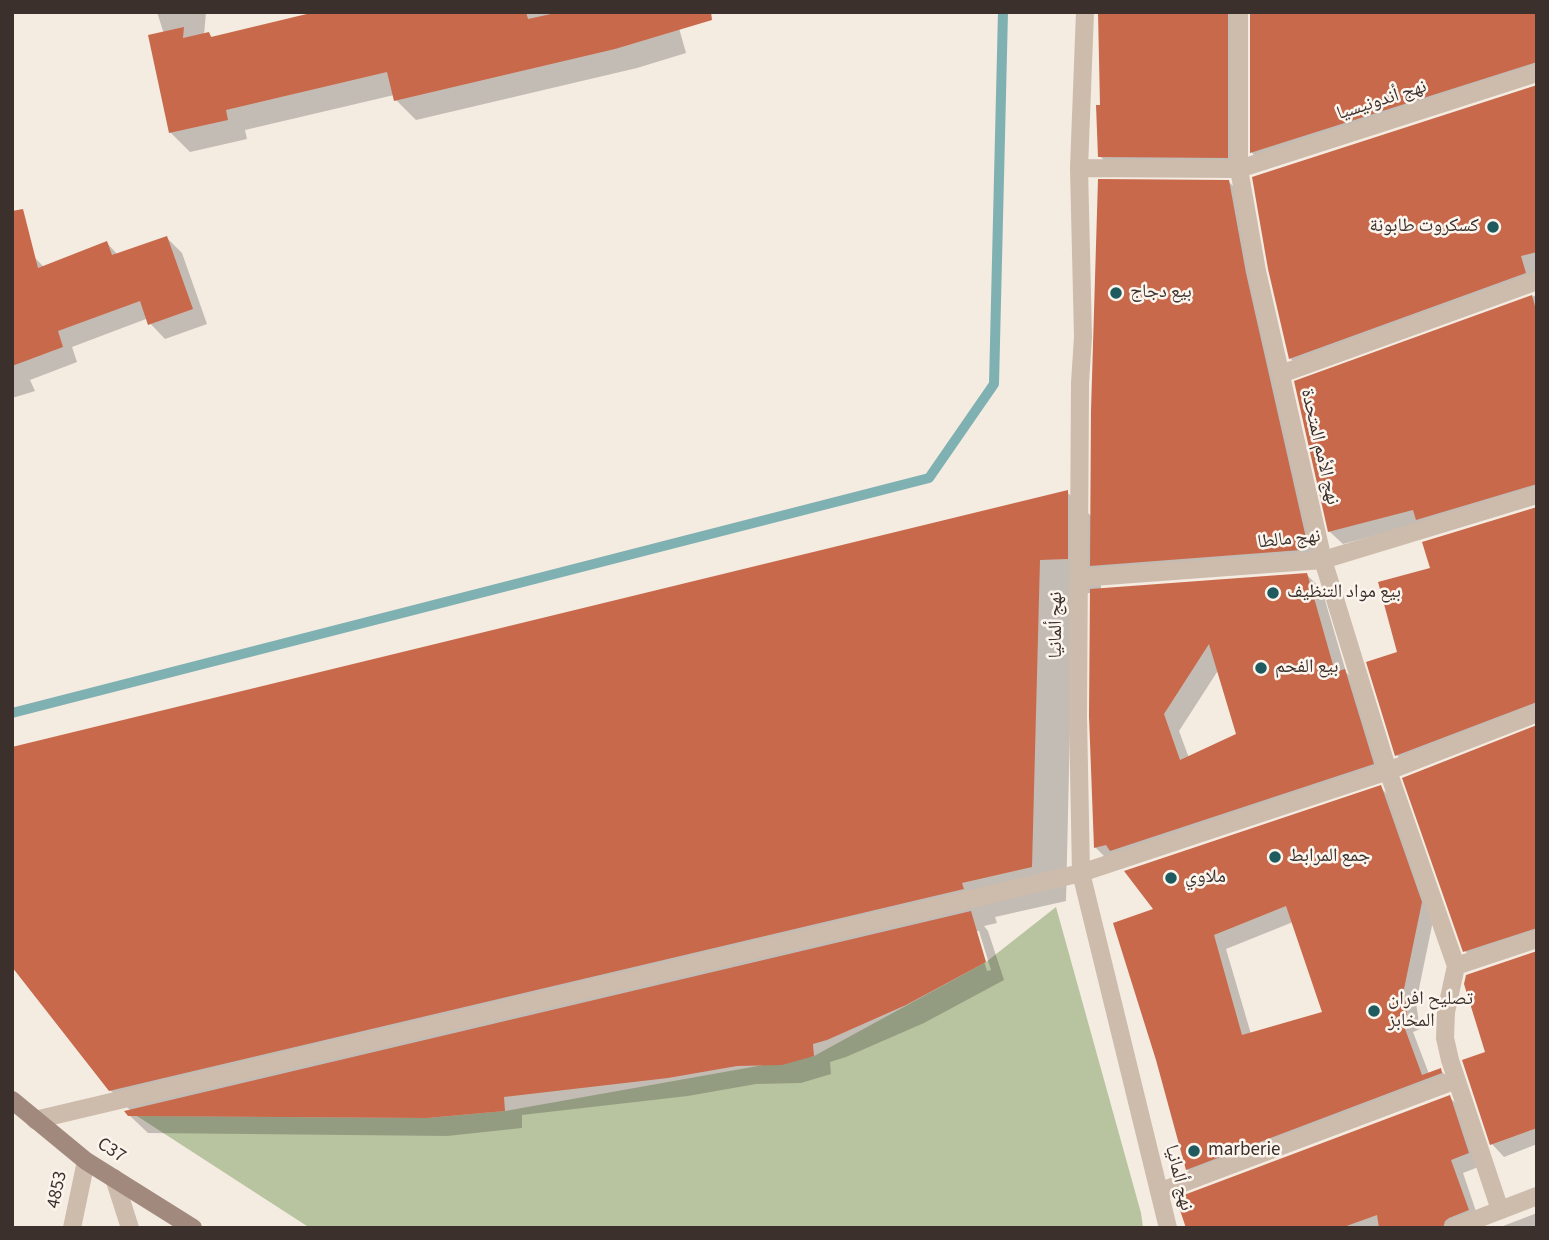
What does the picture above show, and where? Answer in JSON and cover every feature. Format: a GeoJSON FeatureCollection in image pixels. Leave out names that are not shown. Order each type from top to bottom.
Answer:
{"type":"FeatureCollection","features":[{"type":"Feature","properties":{"kind":"main road","name":"C37"},"geometry":{"type":"LineString","coordinates":[[12,1100],[86,1161],[193,1228]]}},
{"type":"Feature","properties":{"kind":"street","name":"نهج ألمانيا"},"geometry":{"type":"LineString","coordinates":[[1085,12],[1079,168],[1083,337],[1080,383],[1078,716],[1081,873],[1168,1228]]}},
{"type":"Feature","properties":{"kind":"street","name":"نهج الأمم المتحدة"},"geometry":{"type":"LineString","coordinates":[[1239,12],[1239,169],[1257,271],[1323,560],[1388,771],[1456,966]]}},
{"type":"Feature","properties":{"kind":"street","name":"نهج أندونيسيا"},"geometry":{"type":"LineString","coordinates":[[1079,168],[1239,169],[1537,73]]}},
{"type":"Feature","properties":{"kind":"street"},"geometry":{"type":"LineString","coordinates":[[1281,374],[1537,282]]}},
{"type":"Feature","properties":{"kind":"street","name":"نهج مالطا"},"geometry":{"type":"LineString","coordinates":[[1079,578],[1323,560],[1537,495]]}},
{"type":"Feature","properties":{"kind":"street"},"geometry":{"type":"LineString","coordinates":[[35,1120],[1081,873],[1388,771],[1537,713]]}},
{"type":"Feature","properties":{"kind":"street"},"geometry":{"type":"LineString","coordinates":[[1500,1210],[1456,1080],[1445,1038],[1446,1012],[1456,966],[1537,939]]}},
{"type":"Feature","properties":{"kind":"street"},"geometry":{"type":"LineString","coordinates":[[1160,1192],[1456,1080]]}},
{"type":"Feature","properties":{"kind":"street","name":"4853"},"geometry":{"type":"LineString","coordinates":[[72,1228],[86,1161]]}},
{"type":"Feature","properties":{"kind":"street"},"geometry":{"type":"LineString","coordinates":[[114,1178],[130,1228]]}},
{"type":"Feature","properties":{"kind":"street"},"geometry":{"type":"LineString","coordinates":[[1454,1228],[1537,1196]]}},
{"type":"Feature","properties":{"kind":"green space"},"geometry":{"type":"Polygon","coordinates":[[[1056,907],[1143,1228],[310,1228],[137,1116],[427,1118],[505,1111],[814,1056],[986,962],[1056,907]]]}},
{"type":"Feature","properties":{"kind":"building"},"geometry":{"type":"Polygon","coordinates":[[[315,12],[526,12],[528,19],[560,12],[711,12],[712,20],[615,49],[394,101],[387,72],[226,110],[228,120],[169,133],[148,35],[184,27],[183,38],[209,32],[211,37],[315,12]]]}},
{"type":"Feature","properties":{"kind":"building"},"geometry":{"type":"Polygon","coordinates":[[[1098,12],[1228,12],[1228,158],[1098,157],[1098,12]]]}},
{"type":"Feature","properties":{"kind":"building"},"geometry":{"type":"Polygon","coordinates":[[[1250,12],[1537,12],[1537,62],[1250,153],[1250,12]]]}},
{"type":"Feature","properties":{"kind":"building"},"geometry":{"type":"Polygon","coordinates":[[[1537,85],[1537,252],[1521,256],[1526,273],[1289,359],[1268,269],[1252,177],[1537,85]]]}},
{"type":"Feature","properties":{"kind":"building"},"geometry":{"type":"Polygon","coordinates":[[[1098,179],[1229,180],[1246,273],[1306,538],[1298,540],[1301,550],[1090,566],[1091,411],[1098,179]]]}},
{"type":"Feature","properties":{"kind":"building"},"geometry":{"type":"Polygon","coordinates":[[[23,209],[38,268],[107,241],[112,255],[167,236],[193,309],[148,325],[140,301],[58,331],[63,347],[12,366],[12,211],[23,209]]]}},
{"type":"Feature","properties":{"kind":"building"},"geometry":{"type":"Polygon","coordinates":[[[1532,295],[1537,314],[1537,484],[1416,520],[1413,510],[1328,532],[1294,381],[1532,295]]]}},
{"type":"Feature","properties":{"kind":"building"},"geometry":{"type":"Polygon","coordinates":[[[1068,490],[1068,559],[1040,560],[1032,867],[962,883],[964,889],[109,1091],[12,967],[12,747],[1068,490]]]}},
{"type":"Feature","properties":{"kind":"building"},"geometry":{"type":"Polygon","coordinates":[[[1537,507],[1537,702],[1395,756],[1366,662],[1397,652],[1378,582],[1430,568],[1422,542],[1537,507]]]}},
{"type":"Feature","properties":{"kind":"building"},"geometry":{"type":"Polygon","coordinates":[[[1307,573],[1335,672],[1345,669],[1374,764],[1110,851],[1106,845],[1094,848],[1089,716],[1090,589],[1307,573]],[[1209,644],[1164,714],[1180,760],[1236,734],[1209,644]]]}},
{"type":"Feature","properties":{"kind":"building"},"geometry":{"type":"Polygon","coordinates":[[[1537,725],[1537,928],[1463,952],[1402,778],[1537,725]]]}},
{"type":"Feature","properties":{"kind":"building"},"geometry":{"type":"Polygon","coordinates":[[[1381,785],[1422,902],[1404,989],[1407,1015],[1401,1018],[1422,1075],[1441,1068],[1442,1073],[1186,1170],[1156,1060],[1113,923],[1153,909],[1124,871],[1381,785]],[[1286,906],[1214,935],[1242,1035],[1322,1012],[1286,906]]]}},
{"type":"Feature","properties":{"kind":"building"},"geometry":{"type":"Polygon","coordinates":[[[971,911],[986,962],[906,1005],[813,1044],[814,1056],[782,1065],[737,1066],[668,1078],[504,1097],[505,1111],[427,1118],[128,1116],[124,1111],[971,911]]]}},
{"type":"Feature","properties":{"kind":"building"},"geometry":{"type":"Polygon","coordinates":[[[1537,951],[1537,1128],[1490,1145],[1462,1060],[1485,1052],[1464,984],[1466,975],[1537,951]]]}},
{"type":"Feature","properties":{"kind":"building"},"geometry":{"type":"Polygon","coordinates":[[[1450,1095],[1469,1153],[1451,1160],[1469,1210],[1449,1218],[1443,1228],[1379,1228],[1377,1215],[1341,1228],[1186,1228],[1176,1198],[1450,1095]]]}},
{"type":"Feature","properties":{"kind":"waterway"},"geometry":{"type":"LineString","coordinates":[[12,713],[929,478],[994,384],[1003,12]]}},
{"type":"Feature","properties":{"kind":"place","name":"كسكروت طابونة"},"geometry":{"type":"Point","coordinates":[1493,227]}},
{"type":"Feature","properties":{"kind":"place","name":"بيع دجاج"},"geometry":{"type":"Point","coordinates":[1116,293]}},
{"type":"Feature","properties":{"kind":"place","name":"بيع مواد التنظيف"},"geometry":{"type":"Point","coordinates":[1273,593]}},
{"type":"Feature","properties":{"kind":"place","name":"بيع الفحم"},"geometry":{"type":"Point","coordinates":[1261,668]}},
{"type":"Feature","properties":{"kind":"place","name":"جمع المرابط"},"geometry":{"type":"Point","coordinates":[1275,857]}},
{"type":"Feature","properties":{"kind":"place","name":"ملاوي"},"geometry":{"type":"Point","coordinates":[1171,878]}},
{"type":"Feature","properties":{"kind":"place","name":"تصليح افران المخابز"},"geometry":{"type":"Point","coordinates":[1374,1011]}},
{"type":"Feature","properties":{"kind":"place","name":"marberie"},"geometry":{"type":"Point","coordinates":[1194,1151]}}]}
